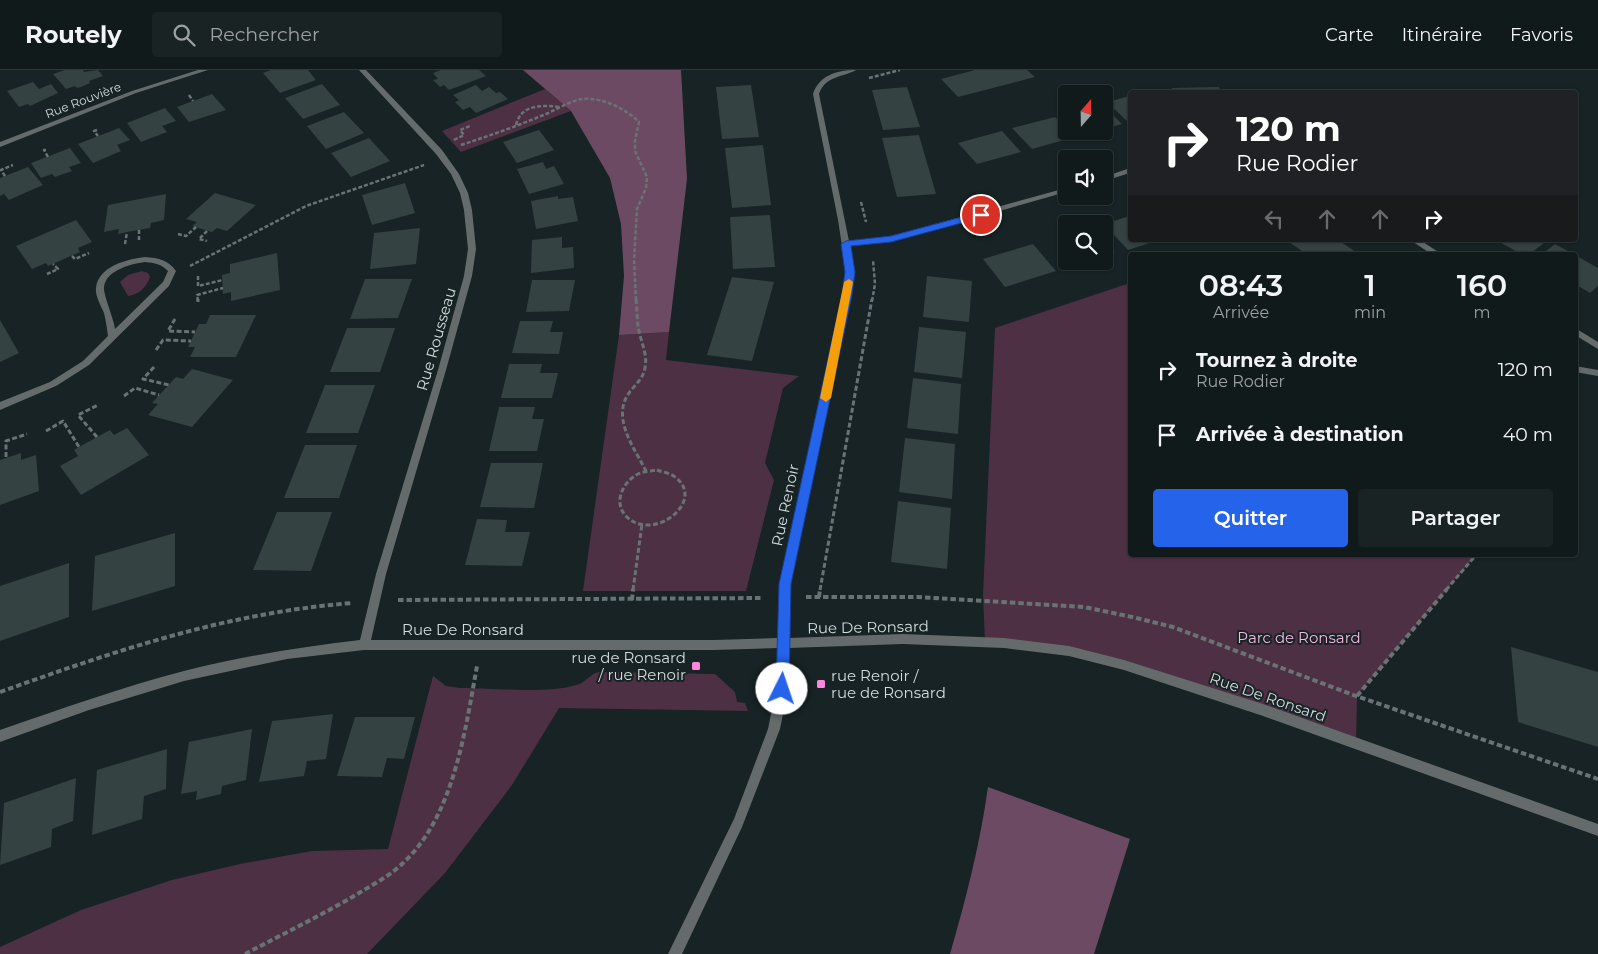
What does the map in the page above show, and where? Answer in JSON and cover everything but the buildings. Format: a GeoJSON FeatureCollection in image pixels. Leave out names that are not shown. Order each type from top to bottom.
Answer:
{"type":"FeatureCollection","features":[{"type":"Feature","properties":{"kind":"street","name":"Rue Rouvière"},"geometry":{"type":"LineString","coordinates":[[0,145],[134,92],[205,70]]}},
{"type":"Feature","properties":{"kind":"street","name":"Rue Rousseau"},"geometry":{"type":"LineString","coordinates":[[362,70],[439,152],[455,174],[464,193],[468,210],[472,249],[468,276],[381,574],[364,644]]}},
{"type":"Feature","properties":{"kind":"street","name":"Rue Renoir"},"geometry":{"type":"LineString","coordinates":[[674,954],[738,823],[766,752],[780,704],[784,675],[785,584],[832,370],[850,272],[816,94],[818,88],[826,79],[853,70]]}},
{"type":"Feature","properties":{"kind":"street"},"geometry":{"type":"LineString","coordinates":[[1113,175],[1128,171]]}},
{"type":"Feature","properties":{"kind":"street"},"geometry":{"type":"LineString","coordinates":[[846,244],[891,239],[1058,192]]}},
{"type":"Feature","properties":{"kind":"street"},"geometry":{"type":"LineString","coordinates":[[1417,242],[1434,252]]}},
{"type":"Feature","properties":{"kind":"street"},"geometry":{"type":"LineString","coordinates":[[0,406],[53,384],[86,363],[166,284],[172,271],[166,264],[149,260],[132,262],[117,268],[105,277],[100,288],[110,322],[112,337]]}},
{"type":"Feature","properties":{"kind":"street"},"geometry":{"type":"LineString","coordinates":[[1578,333],[1598,346]]}},
{"type":"Feature","properties":{"kind":"street"},"geometry":{"type":"LineString","coordinates":[[1578,370],[1598,373]]}},
{"type":"Feature","properties":{"kind":"street","name":"Rue De Ronsard"},"geometry":{"type":"LineString","coordinates":[[0,736],[89,705],[184,676],[287,654],[364,644],[784,644],[903,639],[1024,644],[1092,656],[1263,710],[1598,830]]}},
{"type":"Feature","properties":{"kind":"path"},"geometry":{"type":"LineString","coordinates":[[867,79],[900,70]]}},
{"type":"Feature","properties":{"kind":"path"},"geometry":{"type":"LineString","coordinates":[[456,147],[516,126],[583,99],[592,99],[634,116],[639,122],[639,129],[635,140],[635,151],[647,177],[646,188],[637,209],[634,260],[638,326],[645,352],[646,366],[642,378],[622,409],[622,424],[646,471]]}},
{"type":"Feature","properties":{"kind":"path"},"geometry":{"type":"LineString","coordinates":[[516,126],[520,114],[532,107],[560,107]]}},
{"type":"Feature","properties":{"kind":"path"},"geometry":{"type":"LineString","coordinates":[[451,141],[464,135],[460,130],[470,126]]}},
{"type":"Feature","properties":{"kind":"path"},"geometry":{"type":"LineString","coordinates":[[98,136],[94,131],[101,128]]}},
{"type":"Feature","properties":{"kind":"path"},"geometry":{"type":"LineString","coordinates":[[48,157],[44,150],[50,148]]}},
{"type":"Feature","properties":{"kind":"path"},"geometry":{"type":"LineString","coordinates":[[190,266],[306,206],[427,164]]}},
{"type":"Feature","properties":{"kind":"path"},"geometry":{"type":"LineString","coordinates":[[5,176],[1,170],[13,165]]}},
{"type":"Feature","properties":{"kind":"path"},"geometry":{"type":"LineString","coordinates":[[861,200],[865,218]]}},
{"type":"Feature","properties":{"kind":"path"},"geometry":{"type":"LineString","coordinates":[[178,234],[186,236],[196,227]]}},
{"type":"Feature","properties":{"kind":"path"},"geometry":{"type":"LineString","coordinates":[[207,231],[199,239],[207,241]]}},
{"type":"Feature","properties":{"kind":"path"},"geometry":{"type":"LineString","coordinates":[[72,256],[74,259],[89,252]]}},
{"type":"Feature","properties":{"kind":"path","name":"Rue De Ronsard"},"geometry":{"type":"LineString","coordinates":[[873,259],[875,284],[819,597],[918,598],[1084,608],[1173,627],[1356,696],[1598,779]]}},
{"type":"Feature","properties":{"kind":"path"},"geometry":{"type":"LineString","coordinates":[[47,274],[58,268],[53,264]]}},
{"type":"Feature","properties":{"kind":"path"},"geometry":{"type":"LineString","coordinates":[[198,276],[198,286],[222,280]]}},
{"type":"Feature","properties":{"kind":"path"},"geometry":{"type":"LineString","coordinates":[[198,302],[197,295],[223,288]]}},
{"type":"Feature","properties":{"kind":"path"},"geometry":{"type":"LineString","coordinates":[[174,319],[168,331],[196,332]]}},
{"type":"Feature","properties":{"kind":"path"},"geometry":{"type":"LineString","coordinates":[[156,350],[163,340],[191,341]]}},
{"type":"Feature","properties":{"kind":"path"},"geometry":{"type":"LineString","coordinates":[[154,366],[143,379],[169,385]]}},
{"type":"Feature","properties":{"kind":"path"},"geometry":{"type":"LineString","coordinates":[[124,396],[135,388],[159,395]]}},
{"type":"Feature","properties":{"kind":"path"},"geometry":{"type":"LineString","coordinates":[[97,437],[78,415],[98,405]]}},
{"type":"Feature","properties":{"kind":"path"},"geometry":{"type":"LineString","coordinates":[[46,430],[63,421],[79,447]]}},
{"type":"Feature","properties":{"kind":"path"},"geometry":{"type":"LineString","coordinates":[[6,457],[6,441],[27,434]]}},
{"type":"Feature","properties":{"kind":"path"},"geometry":{"type":"LineString","coordinates":[[646,471],[667,472],[676,476],[682,483],[685,492],[685,501],[681,509],[669,520],[653,525],[642,524],[632,520],[620,506],[619,498],[622,489],[636,475],[646,471]]}},
{"type":"Feature","properties":{"kind":"path"},"geometry":{"type":"LineString","coordinates":[[632,600],[642,524]]}},
{"type":"Feature","properties":{"kind":"path"},"geometry":{"type":"LineString","coordinates":[[1356,696],[1474,557]]}},
{"type":"Feature","properties":{"kind":"path","name":"Rue De Ronsard"},"geometry":{"type":"LineString","coordinates":[[405,600],[751,598]]}},
{"type":"Feature","properties":{"kind":"path"},"geometry":{"type":"LineString","coordinates":[[0,692],[80,663],[189,631],[269,613],[346,603]]}},
{"type":"Feature","properties":{"kind":"path"},"geometry":{"type":"LineString","coordinates":[[245,954],[362,892],[405,862],[424,838],[439,811],[448,788],[462,739],[474,684]]}},
{"type":"Feature","properties":{"kind":"green space"},"geometry":{"type":"Polygon","coordinates":[[[545,89],[571,111],[461,152],[442,131],[545,89]]]}},
{"type":"Feature","properties":{"kind":"green space"},"geometry":{"type":"Polygon","coordinates":[[[142,271],[148,273],[150,277],[147,284],[139,292],[128,296],[120,282],[128,275],[142,271]]]}},
{"type":"Feature","properties":{"kind":"green space","name":"Parc de Ronsard"},"geometry":{"type":"Polygon","coordinates":[[[1128,284],[1128,557],[1474,557],[1357,696],[1356,743],[1124,665],[985,642],[983,595],[995,328],[1128,284]]]}},
{"type":"Feature","properties":{"kind":"green space"},"geometry":{"type":"Polygon","coordinates":[[[669,332],[666,360],[799,376],[783,388],[765,463],[774,480],[746,591],[583,591],[619,335],[669,332]]]}},
{"type":"Feature","properties":{"kind":"green space"},"geometry":{"type":"Polygon","coordinates":[[[599,672],[715,674],[735,692],[737,702],[745,703],[748,711],[559,708],[512,785],[445,873],[367,954],[0,954],[0,947],[81,910],[172,880],[240,864],[312,851],[388,849],[433,676],[446,686],[460,688],[535,690],[564,688],[576,685],[599,672]]]}},
{"type":"Feature","properties":{"kind":"shaded area"},"geometry":{"type":"Polygon","coordinates":[[[523,70],[681,70],[687,179],[669,332],[619,335],[624,276],[621,224],[610,178],[571,111],[523,70]]]}},
{"type":"Feature","properties":{"kind":"shaded area"},"geometry":{"type":"Polygon","coordinates":[[[988,787],[1130,839],[1094,954],[950,954],[972,871],[988,787]]]}},
{"type":"Feature","properties":{"kind":"slow traffic"},"geometry":{"type":"LineString","coordinates":[[826,398],[849,282]]}},
{"type":"Feature","properties":{"kind":"place","name":"rue de Ronsard / rue Renoir"},"geometry":{"type":"Point","coordinates":[696,666]}},
{"type":"Feature","properties":{"kind":"place","name":"rue Renoir / rue de Ronsard"},"geometry":{"type":"Point","coordinates":[821,684]}},
{"type":"Feature","properties":{"kind":"route"},"geometry":{"type":"LineString","coordinates":[[782,689],[784,675],[785,584],[847,295],[850,272],[846,244],[891,239],[981,215]]}}]}
